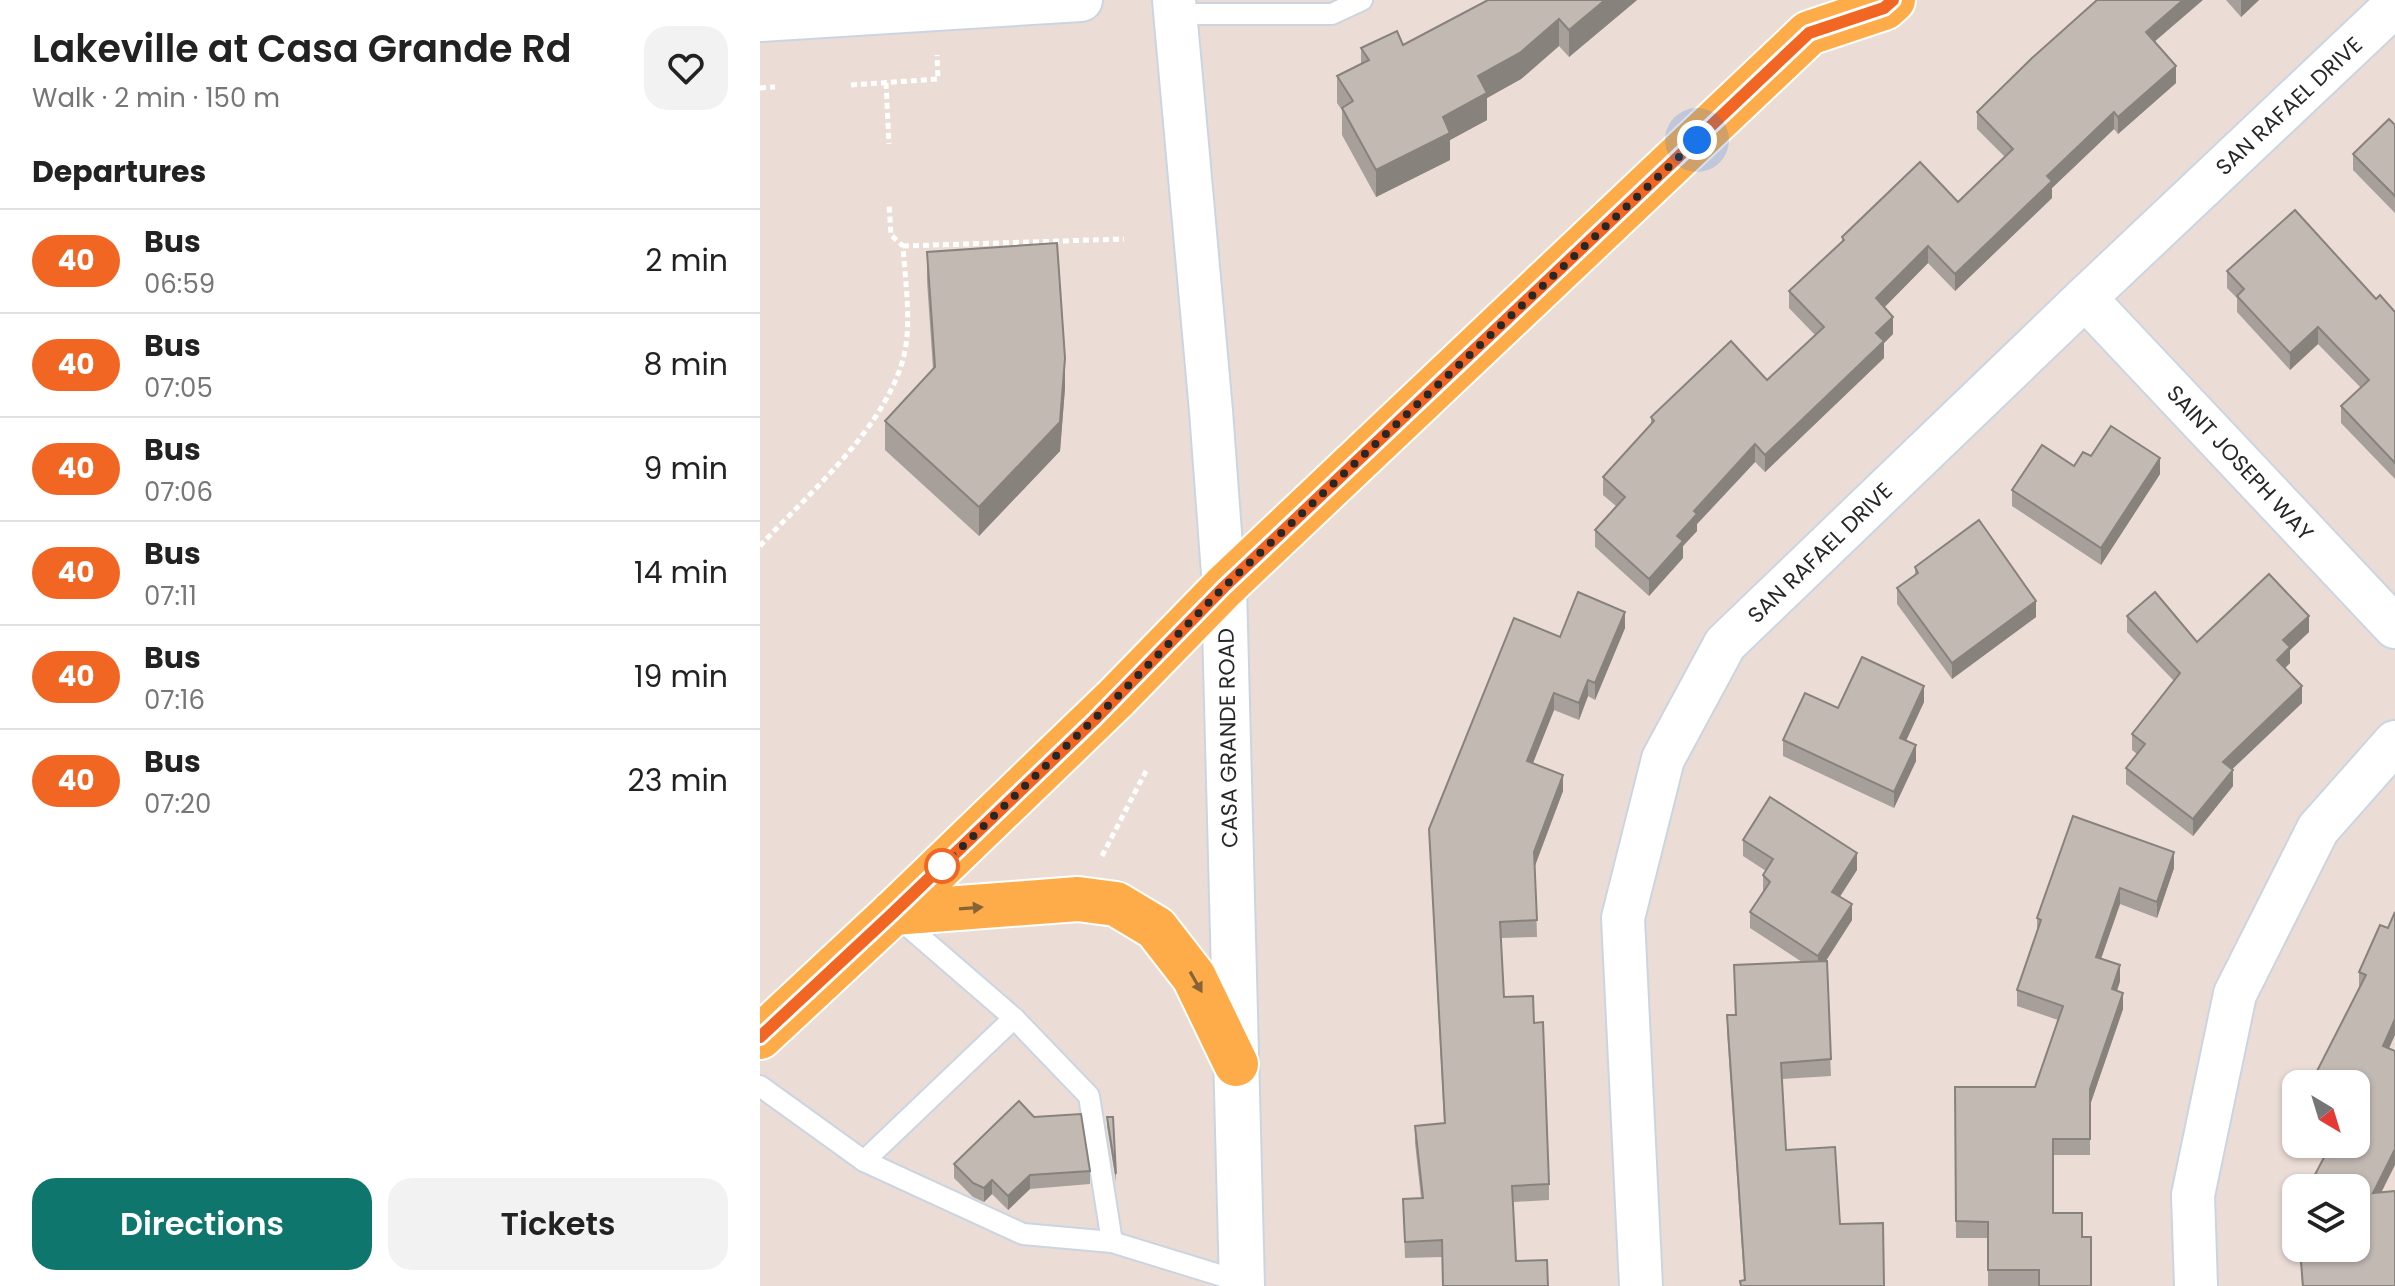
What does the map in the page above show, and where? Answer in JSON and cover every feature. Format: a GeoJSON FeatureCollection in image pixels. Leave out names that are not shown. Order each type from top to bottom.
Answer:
{"type":"FeatureCollection","features":[{"type":"Feature","properties":{"kind":"main road"},"geometry":{"type":"LineString","coordinates":[[760,1037],[1116,698],[1224,587],[1809,17],[1884,8],[1893,0]]}},
{"type":"Feature","properties":{"kind":"main road","name":"CASA GRANDE ROAD"},"geometry":{"type":"LineString","coordinates":[[1224,587],[1242,1284]]}},
{"type":"Feature","properties":{"kind":"main road"},"geometry":{"type":"LineString","coordinates":[[893,913],[1078,899],[1116,904],[1156,928],[1194,977],[1236,1064]]}},
{"type":"Feature","properties":{"kind":"street"},"geometry":{"type":"LineString","coordinates":[[760,20],[898,6],[1081,0]]}},
{"type":"Feature","properties":{"kind":"street","name":"SAN RAFAEL DRIVE"},"geometry":{"type":"LineString","coordinates":[[1641,1286],[1623,918],[1663,759],[1725,644],[2395,5]]}},
{"type":"Feature","properties":{"kind":"street","name":"CASA GRANDE ROAD"},"geometry":{"type":"LineString","coordinates":[[1175,7],[1224,587]]}},
{"type":"Feature","properties":{"kind":"street","name":"SAINT JOSEPH WAY"},"geometry":{"type":"LineString","coordinates":[[2085,298],[2395,627]]}},
{"type":"Feature","properties":{"kind":"street"},"geometry":{"type":"LineString","coordinates":[[2196,1286],[2193,1195],[2235,994],[2318,829],[2395,742]]}},
{"type":"Feature","properties":{"kind":"lane"},"geometry":{"type":"LineString","coordinates":[[1175,7],[1332,14],[1362,0]]}},
{"type":"Feature","properties":{"kind":"lane"},"geometry":{"type":"LineString","coordinates":[[893,913],[1014,1018],[1089,1096],[1112,1242]]}},
{"type":"Feature","properties":{"kind":"lane"},"geometry":{"type":"LineString","coordinates":[[864,1161],[1014,1018]]}},
{"type":"Feature","properties":{"kind":"lane"},"geometry":{"type":"LineString","coordinates":[[760,1086],[864,1161],[1023,1234],[1112,1242],[1242,1284]]}},
{"type":"Feature","properties":{"kind":"path"},"geometry":{"type":"LineString","coordinates":[[851,85],[938,79],[936,50]]}},
{"type":"Feature","properties":{"kind":"path"},"geometry":{"type":"LineString","coordinates":[[886,83],[889,144]]}},
{"type":"Feature","properties":{"kind":"path"},"geometry":{"type":"LineString","coordinates":[[760,88],[775,87]]}},
{"type":"Feature","properties":{"kind":"path"},"geometry":{"type":"LineString","coordinates":[[889,204],[891,235],[903,246],[1124,239]]}},
{"type":"Feature","properties":{"kind":"path"},"geometry":{"type":"LineString","coordinates":[[760,546],[869,429],[885,402],[902,362],[906,335],[903,246]]}},
{"type":"Feature","properties":{"kind":"path"},"geometry":{"type":"LineString","coordinates":[[1098,863],[1146,771]]}},
{"type":"Feature","properties":{"kind":"building"},"geometry":{"type":"Polygon","coordinates":[[[1488,0],[1605,0],[1569,30],[1559,19],[1521,52],[1478,76],[1487,93],[1443,117],[1450,133],[1376,170],[1342,108],[1353,101],[1337,76],[1369,60],[1361,48],[1397,31],[1403,45],[1488,0]]]}},
{"type":"Feature","properties":{"kind":"building"},"geometry":{"type":"Polygon","coordinates":[[[2097,0],[2183,0],[2146,32],[2176,66],[2118,117],[2114,112],[2047,176],[2052,181],[1955,274],[1928,246],[1876,298],[1893,317],[1876,333],[1884,341],[1765,455],[1755,444],[1694,511],[1697,514],[1677,536],[1683,541],[1649,579],[1595,530],[1625,497],[1603,477],[1654,421],[1651,417],[1731,341],[1767,380],[1824,327],[1789,291],[1920,162],[1958,202],[2013,149],[1977,112],[2097,0]]]}},
{"type":"Feature","properties":{"kind":"building"},"geometry":{"type":"Polygon","coordinates":[[[2389,119],[2395,125],[2395,196],[2353,154],[2389,119]]]}},
{"type":"Feature","properties":{"kind":"building"},"geometry":{"type":"Polygon","coordinates":[[[2295,210],[2376,299],[2380,295],[2395,312],[2395,463],[2341,406],[2369,380],[2318,327],[2290,353],[2237,296],[2244,289],[2227,271],[2295,210]]]}},
{"type":"Feature","properties":{"kind":"building"},"geometry":{"type":"Polygon","coordinates":[[[1057,243],[1065,358],[1060,422],[979,507],[885,421],[935,367],[927,252],[1057,243]]]}},
{"type":"Feature","properties":{"kind":"building"},"geometry":{"type":"Polygon","coordinates":[[[2111,426],[2160,458],[2101,548],[2012,490],[2042,445],[2074,466],[2083,452],[2091,456],[2111,426]]]}},
{"type":"Feature","properties":{"kind":"building"},"geometry":{"type":"Polygon","coordinates":[[[1979,520],[2036,601],[1952,663],[1897,588],[1918,573],[1915,567],[1979,520]]]}},
{"type":"Feature","properties":{"kind":"building"},"geometry":{"type":"Polygon","coordinates":[[[2269,574],[2309,616],[2283,640],[2290,647],[2277,660],[2302,686],[2223,762],[2233,770],[2193,819],[2126,768],[2145,744],[2132,734],[2180,673],[2127,616],[2155,592],[2197,642],[2269,574]]]}},
{"type":"Feature","properties":{"kind":"building"},"geometry":{"type":"Polygon","coordinates":[[[1578,592],[1625,612],[1595,683],[1588,680],[1579,703],[1554,693],[1527,761],[1563,775],[1534,852],[1537,920],[1500,922],[1504,997],[1533,996],[1534,1023],[1543,1022],[1549,1184],[1512,1186],[1516,1261],[1547,1260],[1548,1286],[1443,1286],[1442,1240],[1405,1242],[1403,1199],[1423,1198],[1415,1126],[1445,1123],[1429,829],[1514,618],[1560,637],[1578,592]]]}},
{"type":"Feature","properties":{"kind":"building"},"geometry":{"type":"Polygon","coordinates":[[[1862,657],[1924,686],[1900,738],[1916,745],[1894,792],[1783,740],[1805,693],[1838,708],[1862,657]]]}},
{"type":"Feature","properties":{"kind":"building"},"geometry":{"type":"Polygon","coordinates":[[[1770,797],[1857,853],[1832,892],[1852,904],[1818,956],[1750,912],[1770,882],[1763,875],[1773,859],[1743,840],[1770,797]]]}},
{"type":"Feature","properties":{"kind":"building"},"geometry":{"type":"Polygon","coordinates":[[[2073,816],[2174,852],[2157,902],[2120,888],[2096,957],[2120,965],[2112,989],[2123,993],[2090,1089],[2090,1139],[2053,1139],[2053,1213],[2082,1213],[2082,1237],[2091,1237],[2091,1286],[2039,1286],[2039,1270],[1988,1270],[1988,1222],[1956,1221],[1955,1087],[2035,1087],[2063,1006],[2017,990],[2041,920],[2037,918],[2073,816]]]}},
{"type":"Feature","properties":{"kind":"building"},"geometry":{"type":"Polygon","coordinates":[[[2395,912],[2395,1019],[2383,1046],[2395,1051],[2395,1149],[2373,1193],[2395,1191],[2395,1286],[2303,1286],[2301,1262],[2370,1262],[2370,1174],[2315,1174],[2324,1158],[2370,1158],[2370,1070],[2318,1070],[2366,975],[2359,972],[2380,925],[2388,928],[2395,912]]]}},
{"type":"Feature","properties":{"kind":"building"},"geometry":{"type":"Polygon","coordinates":[[[1827,961],[1831,1059],[1781,1063],[1786,1150],[1835,1147],[1840,1224],[1883,1223],[1884,1286],[1741,1286],[1740,1281],[1745,1280],[1727,1015],[1736,1015],[1734,965],[1827,961]]]}},
{"type":"Feature","properties":{"kind":"building"},"geometry":{"type":"Polygon","coordinates":[[[1019,1101],[1034,1117],[1081,1114],[1090,1171],[1030,1175],[1008,1196],[992,1180],[984,1188],[973,1183],[954,1164],[1019,1101]]]}},
{"type":"Feature","properties":{"kind":"building"},"geometry":{"type":"Polygon","coordinates":[[[1107,1117],[1113,1117],[1116,1174],[1107,1117]]]}},
{"type":"Feature","properties":{"kind":"bus line","name":"40"},"geometry":{"type":"LineString","coordinates":[[760,1037],[1094,720],[1224,587],[1809,33],[1884,8],[1893,0]]}},
{"type":"Feature","properties":{"kind":"route"},"geometry":{"type":"LineString","coordinates":[[942,866],[937,871],[1116,698],[1224,587],[1697,140]]}}]}
